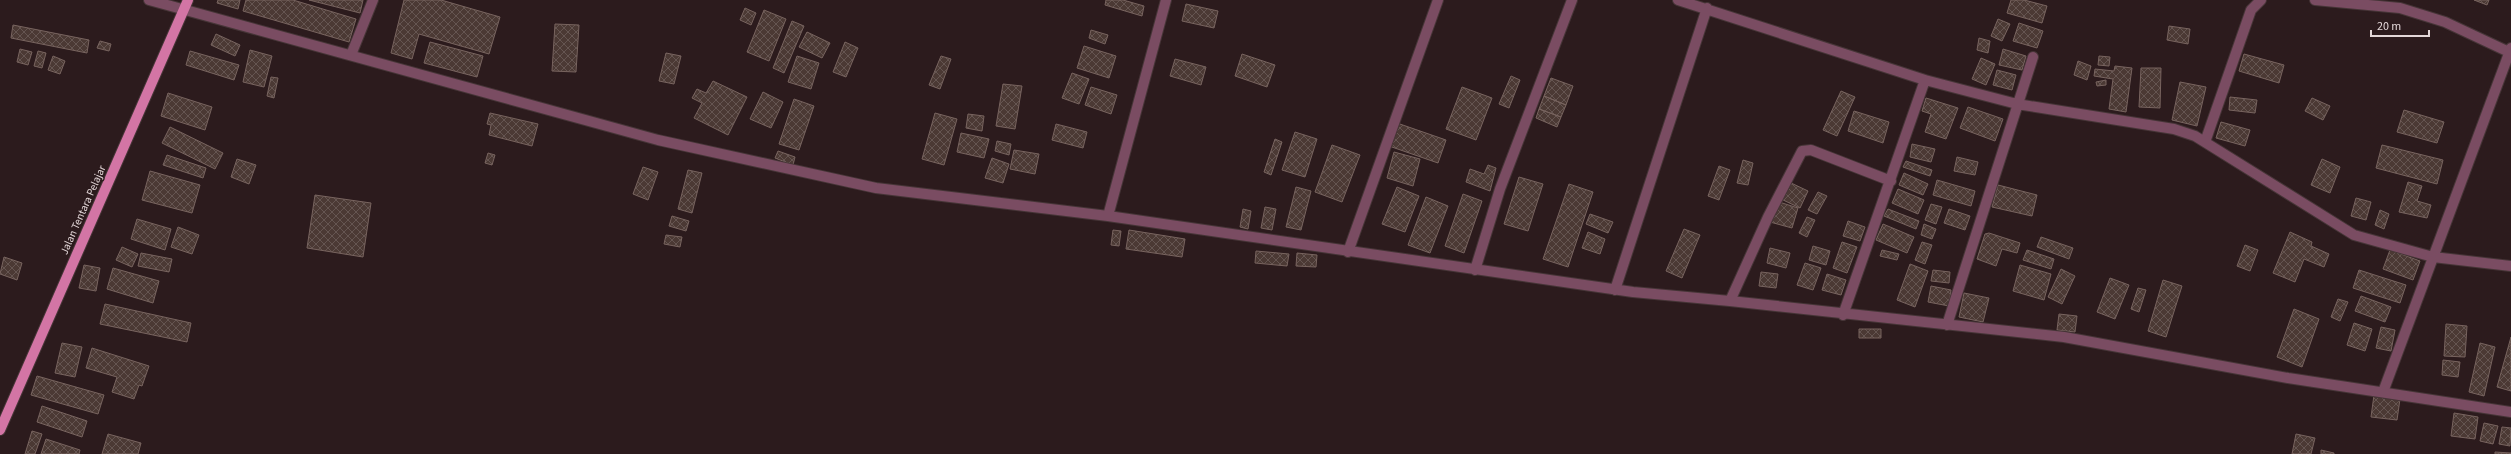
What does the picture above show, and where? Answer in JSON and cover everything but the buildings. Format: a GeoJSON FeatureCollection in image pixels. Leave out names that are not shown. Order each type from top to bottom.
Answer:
{"type":"FeatureCollection","features":[{"type":"Feature","properties":{"kind":"main road","name":"Jalan Tentara Pelajar"},"geometry":{"type":"LineString","coordinates":[[0,430],[186,4]]}},
{"type":"Feature","properties":{"kind":"street"},"geometry":{"type":"LineString","coordinates":[[149,0],[186,4],[351,55],[658,140],[876,188],[1108,216],[1615,290],[2064,337],[2288,378],[2511,412]]}},
{"type":"Feature","properties":{"kind":"street"},"geometry":{"type":"LineString","coordinates":[[351,55],[373,0]]}},
{"type":"Feature","properties":{"kind":"street"},"geometry":{"type":"LineString","coordinates":[[1108,216],[1166,0]]}},
{"type":"Feature","properties":{"kind":"street"},"geometry":{"type":"LineString","coordinates":[[1348,252],[1438,0]]}},
{"type":"Feature","properties":{"kind":"street"},"geometry":{"type":"LineString","coordinates":[[1475,270],[1500,189],[1572,0]]}},
{"type":"Feature","properties":{"kind":"street"},"geometry":{"type":"LineString","coordinates":[[1678,0],[1707,8],[1925,80],[2017,104],[2174,129],[2195,136],[2354,235],[2433,257],[2511,266]]}},
{"type":"Feature","properties":{"kind":"street"},"geometry":{"type":"LineString","coordinates":[[2205,142],[2250,10],[2261,0]]}},
{"type":"Feature","properties":{"kind":"street"},"geometry":{"type":"LineString","coordinates":[[2315,0],[2400,8],[2445,22],[2510,50],[2383,392]]}},
{"type":"Feature","properties":{"kind":"street"},"geometry":{"type":"LineString","coordinates":[[1615,290],[1707,8]]}},
{"type":"Feature","properties":{"kind":"street"},"geometry":{"type":"LineString","coordinates":[[1947,325],[2033,57]]}},
{"type":"Feature","properties":{"kind":"street"},"geometry":{"type":"LineString","coordinates":[[1843,315],[1925,80]]}},
{"type":"Feature","properties":{"kind":"street"},"geometry":{"type":"LineString","coordinates":[[1730,301],[1768,217],[1802,151],[1811,150],[1891,181]]}}]}
